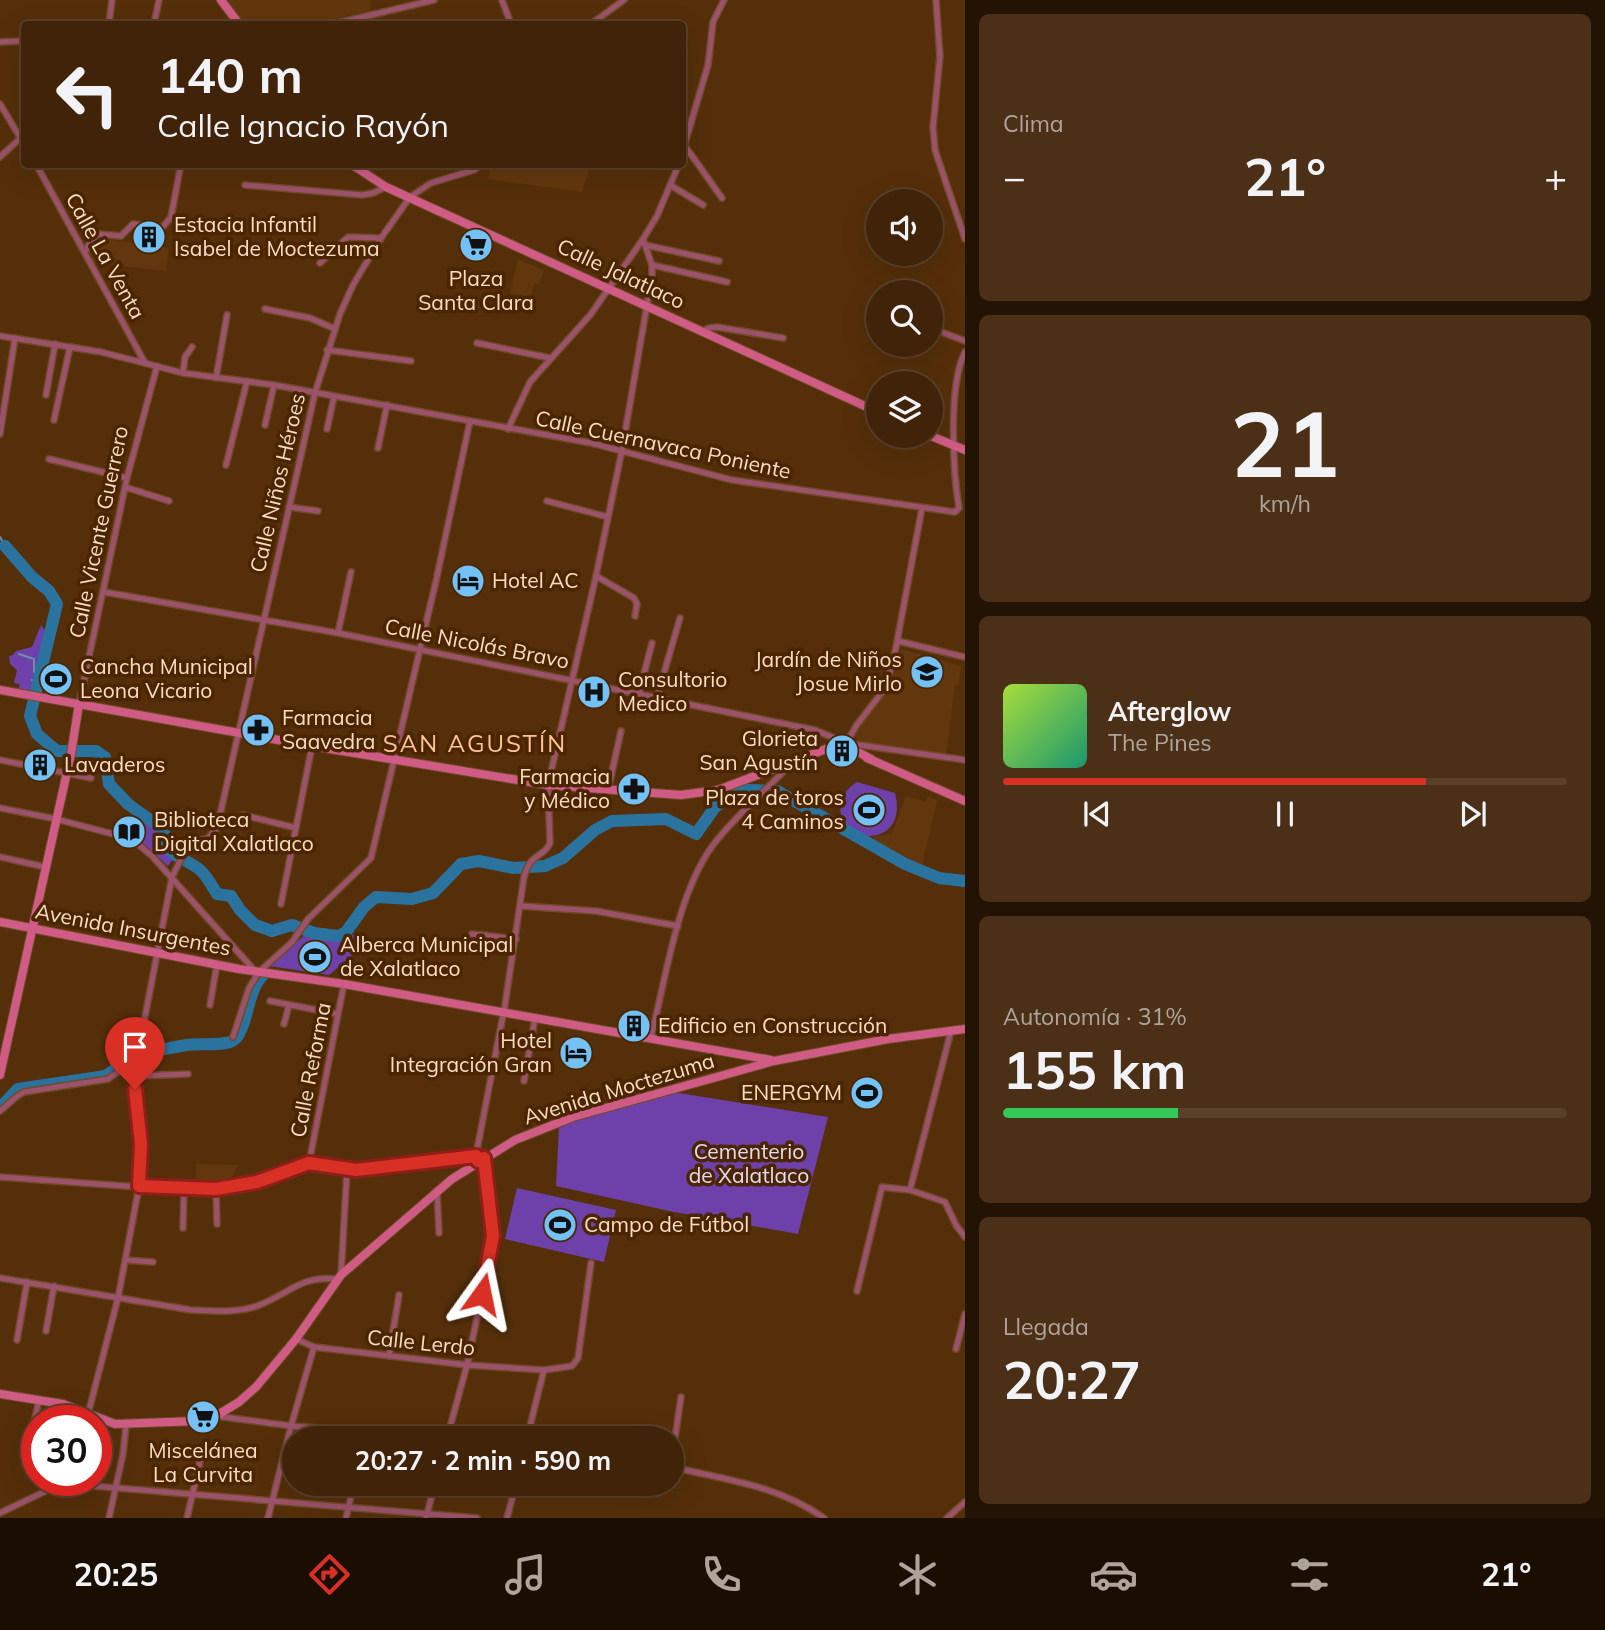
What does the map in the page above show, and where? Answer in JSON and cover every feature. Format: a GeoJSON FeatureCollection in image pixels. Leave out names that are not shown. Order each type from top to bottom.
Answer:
{"type":"FeatureCollection","features":[{"type":"Feature","properties":{"kind":"main road"},"geometry":{"type":"LineString","coordinates":[[221,0],[237,21]]}},
{"type":"Feature","properties":{"kind":"main road","name":"Calle Jalatlaco"},"geometry":{"type":"LineString","coordinates":[[357,168],[386,187],[866,406]]}},
{"type":"Feature","properties":{"kind":"main road"},"geometry":{"type":"LineString","coordinates":[[943,441],[964,450]]}},
{"type":"Feature","properties":{"kind":"main road"},"geometry":{"type":"LineString","coordinates":[[0,690],[548,785],[681,795],[718,790],[832,747],[845,746],[964,801]]}},
{"type":"Feature","properties":{"kind":"main road","name":"Calle Vicente Guerrero"},"geometry":{"type":"LineString","coordinates":[[0,1075],[3,1038],[32,928],[71,754],[79,704]]}},
{"type":"Feature","properties":{"kind":"main road"},"geometry":{"type":"LineString","coordinates":[[819,753],[844,754],[871,760]]}},
{"type":"Feature","properties":{"kind":"main road","name":"Avenida Insurgentes"},"geometry":{"type":"LineString","coordinates":[[0,922],[257,972],[344,984],[774,1061]]}},
{"type":"Feature","properties":{"kind":"main road","name":"Avenida Moctezuma"},"geometry":{"type":"LineString","coordinates":[[216,1416],[239,1402],[256,1387],[296,1339],[340,1277],[437,1190],[479,1158],[535,1130],[573,1117],[774,1061],[888,1039],[964,1029]]}},
{"type":"Feature","properties":{"kind":"main road"},"geometry":{"type":"LineString","coordinates":[[0,1394],[66,1405]]}},
{"type":"Feature","properties":{"kind":"main road"},"geometry":{"type":"LineString","coordinates":[[112,1423],[198,1421],[216,1416]]}},
{"type":"Feature","properties":{"kind":"street"},"geometry":{"type":"LineString","coordinates":[[109,21],[112,0]]}},
{"type":"Feature","properties":{"kind":"street"},"geometry":{"type":"LineString","coordinates":[[155,21],[159,0]]}},
{"type":"Feature","properties":{"kind":"street"},"geometry":{"type":"LineString","coordinates":[[346,21],[434,0]]}},
{"type":"Feature","properties":{"kind":"street"},"geometry":{"type":"LineString","coordinates":[[502,0],[510,21]]}},
{"type":"Feature","properties":{"kind":"street"},"geometry":{"type":"LineString","coordinates":[[598,21],[624,0]]}},
{"type":"Feature","properties":{"kind":"street"},"geometry":{"type":"LineString","coordinates":[[686,142],[708,65],[713,22],[723,0]]}},
{"type":"Feature","properties":{"kind":"street"},"geometry":{"type":"LineString","coordinates":[[936,0],[940,56],[933,127],[934,150],[964,239]]}},
{"type":"Feature","properties":{"kind":"street"},"geometry":{"type":"LineString","coordinates":[[0,42],[21,41]]}},
{"type":"Feature","properties":{"kind":"street"},"geometry":{"type":"LineString","coordinates":[[0,104],[21,136]]}},
{"type":"Feature","properties":{"kind":"street"},"geometry":{"type":"LineString","coordinates":[[0,157],[21,141]]}},
{"type":"Feature","properties":{"kind":"street"},"geometry":{"type":"LineString","coordinates":[[686,147],[722,198]]}},
{"type":"Feature","properties":{"kind":"street","name":"Calle La Venta"},"geometry":{"type":"LineString","coordinates":[[38,168],[145,363]]}},
{"type":"Feature","properties":{"kind":"street"},"geometry":{"type":"LineString","coordinates":[[85,252],[98,234],[121,236],[133,224],[162,228],[171,216],[180,168]]}},
{"type":"Feature","properties":{"kind":"street","name":"Calle Niños Héroes"},"geometry":{"type":"LineString","coordinates":[[172,877],[189,843],[208,838],[217,828],[315,393],[327,350],[353,285],[410,197],[423,187],[476,168]]}},
{"type":"Feature","properties":{"kind":"street"},"geometry":{"type":"LineString","coordinates":[[508,429],[530,382],[591,314],[644,242],[677,168]]}},
{"type":"Feature","properties":{"kind":"street"},"geometry":{"type":"LineString","coordinates":[[245,185],[362,195],[373,194],[386,187]]}},
{"type":"Feature","properties":{"kind":"street"},"geometry":{"type":"LineString","coordinates":[[670,186],[704,205]]}},
{"type":"Feature","properties":{"kind":"street"},"geometry":{"type":"LineString","coordinates":[[320,263],[348,237],[381,238]]}},
{"type":"Feature","properties":{"kind":"street"},"geometry":{"type":"LineString","coordinates":[[644,242],[719,261]]}},
{"type":"Feature","properties":{"kind":"street"},"geometry":{"type":"LineString","coordinates":[[449,1426],[467,1365],[493,1236],[479,1158],[524,877],[528,864],[549,847],[548,785],[596,576],[648,305],[652,265],[644,242]]}},
{"type":"Feature","properties":{"kind":"street"},"geometry":{"type":"LineString","coordinates":[[652,265],[727,282]]}},
{"type":"Feature","properties":{"kind":"street"},"geometry":{"type":"LineString","coordinates":[[264,309],[310,318],[335,330]]}},
{"type":"Feature","properties":{"kind":"street"},"geometry":{"type":"LineString","coordinates":[[216,378],[227,315]]}},
{"type":"Feature","properties":{"kind":"street"},"geometry":{"type":"LineString","coordinates":[[703,331],[717,327],[783,338]]}},
{"type":"Feature","properties":{"kind":"street"},"geometry":{"type":"LineString","coordinates":[[943,333],[964,341]]}},
{"type":"Feature","properties":{"kind":"street","name":"Calle Cuernavaca Poniente"},"geometry":{"type":"LineString","coordinates":[[0,336],[70,347],[183,373],[387,405],[622,450],[732,480],[951,512],[958,510],[954,480],[955,446]]}},
{"type":"Feature","properties":{"kind":"street"},"geometry":{"type":"LineString","coordinates":[[0,434],[15,338]]}},
{"type":"Feature","properties":{"kind":"street"},"geometry":{"type":"LineString","coordinates":[[477,343],[550,358]]}},
{"type":"Feature","properties":{"kind":"street"},"geometry":{"type":"LineString","coordinates":[[46,395],[55,344]]}},
{"type":"Feature","properties":{"kind":"street"},"geometry":{"type":"LineString","coordinates":[[54,420],[70,347]]}},
{"type":"Feature","properties":{"kind":"street"},"geometry":{"type":"LineString","coordinates":[[183,373],[186,356],[192,347]]}},
{"type":"Feature","properties":{"kind":"street"},"geometry":{"type":"LineString","coordinates":[[327,350],[411,361]]}},
{"type":"Feature","properties":{"kind":"street"},"geometry":{"type":"LineString","coordinates":[[955,446],[955,404],[960,362],[964,352]]}},
{"type":"Feature","properties":{"kind":"street","name":"Calle Vicente Guerrero"},"geometry":{"type":"LineString","coordinates":[[79,704],[127,478],[157,366]]}},
{"type":"Feature","properties":{"kind":"street"},"geometry":{"type":"LineString","coordinates":[[226,465],[247,381]]}},
{"type":"Feature","properties":{"kind":"street"},"geometry":{"type":"LineString","coordinates":[[265,425],[274,386]]}},
{"type":"Feature","properties":{"kind":"street"},"geometry":{"type":"LineString","coordinates":[[327,429],[334,397]]}},
{"type":"Feature","properties":{"kind":"street"},"geometry":{"type":"LineString","coordinates":[[378,448],[387,405]]}},
{"type":"Feature","properties":{"kind":"street"},"geometry":{"type":"LineString","coordinates":[[233,1037],[257,972],[300,932],[308,919],[371,858],[470,421]]}},
{"type":"Feature","properties":{"kind":"street"},"geometry":{"type":"LineString","coordinates":[[49,459],[127,478]]}},
{"type":"Feature","properties":{"kind":"street"},"geometry":{"type":"LineString","coordinates":[[125,487],[169,501]]}},
{"type":"Feature","properties":{"kind":"street"},"geometry":{"type":"LineString","coordinates":[[547,501],[608,517]]}},
{"type":"Feature","properties":{"kind":"street"},"geometry":{"type":"LineString","coordinates":[[289,507],[318,511]]}},
{"type":"Feature","properties":{"kind":"street"},"geometry":{"type":"LineString","coordinates":[[845,746],[883,691],[898,641],[922,508]]}},
{"type":"Feature","properties":{"kind":"street"},"geometry":{"type":"LineString","coordinates":[[338,633],[351,572]]}},
{"type":"Feature","properties":{"kind":"street"},"geometry":{"type":"LineString","coordinates":[[596,576],[634,598],[637,604],[635,616]]}},
{"type":"Feature","properties":{"kind":"street","name":"Calle Nicolás Bravo"},"geometry":{"type":"LineString","coordinates":[[104,592],[338,633],[656,696],[815,730],[845,746],[964,760]]}},
{"type":"Feature","properties":{"kind":"street"},"geometry":{"type":"LineString","coordinates":[[656,696],[680,618]]}},
{"type":"Feature","properties":{"kind":"street"},"geometry":{"type":"LineString","coordinates":[[898,641],[964,657]]}},
{"type":"Feature","properties":{"kind":"street"},"geometry":{"type":"LineString","coordinates":[[639,693],[652,643]]}},
{"type":"Feature","properties":{"kind":"street"},"geometry":{"type":"LineString","coordinates":[[608,790],[621,731]]}},
{"type":"Feature","properties":{"kind":"street"},"geometry":{"type":"LineString","coordinates":[[281,904],[313,746]]}},
{"type":"Feature","properties":{"kind":"street"},"geometry":{"type":"LineString","coordinates":[[0,760],[91,778]]}},
{"type":"Feature","properties":{"kind":"street"},"geometry":{"type":"LineString","coordinates":[[651,1037],[678,926],[696,875],[724,832],[793,762]]}},
{"type":"Feature","properties":{"kind":"street"},"geometry":{"type":"LineString","coordinates":[[0,808],[132,839],[172,877],[257,972]]}},
{"type":"Feature","properties":{"kind":"street"},"geometry":{"type":"LineString","coordinates":[[243,815],[296,828]]}},
{"type":"Feature","properties":{"kind":"street"},"geometry":{"type":"LineString","coordinates":[[0,857],[45,867]]}},
{"type":"Feature","properties":{"kind":"street"},"geometry":{"type":"LineString","coordinates":[[90,1405],[118,1298],[139,1186],[141,1144],[135,1099],[137,1058],[172,877]]}},
{"type":"Feature","properties":{"kind":"street"},"geometry":{"type":"LineString","coordinates":[[520,906],[596,911],[678,926]]}},
{"type":"Feature","properties":{"kind":"street"},"geometry":{"type":"LineString","coordinates":[[472,934],[516,939]]}},
{"type":"Feature","properties":{"kind":"street"},"geometry":{"type":"LineString","coordinates":[[211,1005],[217,964]]}},
{"type":"Feature","properties":{"kind":"street","name":"Calle Reforma"},"geometry":{"type":"LineString","coordinates":[[309,1163],[344,984]]}},
{"type":"Feature","properties":{"kind":"street"},"geometry":{"type":"LineString","coordinates":[[270,1001],[338,1014]]}},
{"type":"Feature","properties":{"kind":"street"},"geometry":{"type":"LineString","coordinates":[[284,1024],[289,1005]]}},
{"type":"Feature","properties":{"kind":"street"},"geometry":{"type":"LineString","coordinates":[[524,1082],[535,1018]]}},
{"type":"Feature","properties":{"kind":"street"},"geometry":{"type":"LineString","coordinates":[[910,1190],[951,1031]]}},
{"type":"Feature","properties":{"kind":"street"},"geometry":{"type":"LineString","coordinates":[[0,1111],[24,1092],[108,1079],[137,1058]]}},
{"type":"Feature","properties":{"kind":"street"},"geometry":{"type":"LineString","coordinates":[[136,1076],[188,1074]]}},
{"type":"Feature","properties":{"kind":"street"},"geometry":{"type":"LineString","coordinates":[[0,1177],[216,1189],[257,1182],[309,1163],[347,1170],[479,1158]]}},
{"type":"Feature","properties":{"kind":"street"},"geometry":{"type":"LineString","coordinates":[[0,1278],[191,1310],[234,1310],[264,1303],[313,1278],[340,1277],[347,1170]]}},
{"type":"Feature","properties":{"kind":"street"},"geometry":{"type":"LineString","coordinates":[[857,1290],[882,1187],[910,1190],[945,1202],[964,1237]]}},
{"type":"Feature","properties":{"kind":"street"},"geometry":{"type":"LineString","coordinates":[[183,1228],[184,1188]]}},
{"type":"Feature","properties":{"kind":"street"},"geometry":{"type":"LineString","coordinates":[[216,1189],[217,1224]]}},
{"type":"Feature","properties":{"kind":"street"},"geometry":{"type":"LineString","coordinates":[[437,1190],[439,1233]]}},
{"type":"Feature","properties":{"kind":"street"},"geometry":{"type":"LineString","coordinates":[[126,1260],[153,1262]]}},
{"type":"Feature","properties":{"kind":"street","name":"Calle Lerdo"},"geometry":{"type":"LineString","coordinates":[[296,1339],[314,1347],[467,1365],[544,1370],[572,1366],[577,1362],[592,1263]]}},
{"type":"Feature","properties":{"kind":"street"},"geometry":{"type":"LineString","coordinates":[[18,1340],[27,1282]]}},
{"type":"Feature","properties":{"kind":"street"},"geometry":{"type":"LineString","coordinates":[[46,1331],[54,1286]]}},
{"type":"Feature","properties":{"kind":"street"},"geometry":{"type":"LineString","coordinates":[[389,1356],[399,1295]]}},
{"type":"Feature","properties":{"kind":"street"},"geometry":{"type":"LineString","coordinates":[[956,1349],[964,1314]]}},
{"type":"Feature","properties":{"kind":"street"},"geometry":{"type":"LineString","coordinates":[[216,1416],[291,1426],[314,1347]]}},
{"type":"Feature","properties":{"kind":"street"},"geometry":{"type":"LineString","coordinates":[[530,1426],[544,1370]]}},
{"type":"Feature","properties":{"kind":"street"},"geometry":{"type":"LineString","coordinates":[[677,1426],[681,1397]]}},
{"type":"Feature","properties":{"kind":"street"},"geometry":{"type":"LineString","coordinates":[[38,1405],[39,1400]]}},
{"type":"Feature","properties":{"kind":"street"},"geometry":{"type":"LineString","coordinates":[[109,1518],[117,1487],[126,1425]]}},
{"type":"Feature","properties":{"kind":"street"},"geometry":{"type":"LineString","coordinates":[[187,1518],[200,1461]]}},
{"type":"Feature","properties":{"kind":"street"},"geometry":{"type":"LineString","coordinates":[[268,1518],[282,1463]]}},
{"type":"Feature","properties":{"kind":"street"},"geometry":{"type":"LineString","coordinates":[[684,1470],[773,1491],[798,1501],[824,1518]]}},
{"type":"Feature","properties":{"kind":"street"},"geometry":{"type":"LineString","coordinates":[[0,1513],[60,1485],[194,1493],[427,1516],[477,1518]]}},
{"type":"Feature","properties":{"kind":"street"},"geometry":{"type":"LineString","coordinates":[[346,1518],[351,1496]]}},
{"type":"Feature","properties":{"kind":"street"},"geometry":{"type":"LineString","coordinates":[[427,1516],[432,1496]]}},
{"type":"Feature","properties":{"kind":"street"},"geometry":{"type":"LineString","coordinates":[[507,1518],[513,1496]]}},
{"type":"Feature","properties":{"kind":"street"},"geometry":{"type":"LineString","coordinates":[[947,1518],[964,1502]]}},
{"type":"Feature","properties":{"kind":"shaded area"},"geometry":{"type":"Polygon","coordinates":[[[226,0],[370,0],[370,11],[324,21],[243,21],[226,0]]]}},
{"type":"Feature","properties":{"kind":"shaded area"},"geometry":{"type":"Polygon","coordinates":[[[490,168],[590,168],[582,192],[488,179],[490,168]]]}},
{"type":"Feature","properties":{"kind":"shaded area"},"geometry":{"type":"Polygon","coordinates":[[[97,238],[169,248],[166,271],[93,263],[86,254],[97,238]]]}},
{"type":"Feature","properties":{"kind":"shaded area"},"geometry":{"type":"Polygon","coordinates":[[[518,259],[544,270],[539,284],[535,283],[530,298],[510,293],[518,259]]]}},
{"type":"Feature","properties":{"kind":"shaded area"},"geometry":{"type":"Polygon","coordinates":[[[901,649],[961,666],[959,685],[955,685],[946,754],[860,743],[853,732],[889,689],[901,649]]]}},
{"type":"Feature","properties":{"kind":"shaded area"},"geometry":{"type":"Polygon","coordinates":[[[906,796],[926,802],[928,796],[937,801],[920,873],[872,850],[874,836],[892,834],[906,796]]]}},
{"type":"Feature","properties":{"kind":"shaded area"},"geometry":{"type":"Polygon","coordinates":[[[196,1164],[238,1165],[226,1188],[196,1188],[196,1164]]]}},
{"type":"Feature","properties":{"kind":"green space"},"geometry":{"type":"Polygon","coordinates":[[[41,625],[47,633],[33,693],[18,691],[20,684],[14,683],[17,670],[10,664],[9,656],[16,651],[32,647],[41,625]]]}},
{"type":"Feature","properties":{"kind":"green space","name":"Cancha Municipal Leona Vicario"},"geometry":{"type":"Polygon","coordinates":[[[50,664],[68,668],[62,694],[44,690],[50,664]]]}},
{"type":"Feature","properties":{"kind":"green space","name":"Plaza de toros 4 Caminos"},"geometry":{"type":"Polygon","coordinates":[[[857,782],[895,793],[897,812],[892,825],[882,833],[871,836],[859,834],[848,828],[842,817],[843,797],[857,782]]]}},
{"type":"Feature","properties":{"kind":"green space"},"geometry":{"type":"Polygon","coordinates":[[[142,819],[156,828],[160,835],[162,850],[173,859],[168,866],[131,833],[142,819]]]}},
{"type":"Feature","properties":{"kind":"green space","name":"Alberca Municipal de Xalatlaco"},"geometry":{"type":"Polygon","coordinates":[[[306,934],[337,941],[354,934],[354,954],[329,975],[269,966],[306,934]]]}},
{"type":"Feature","properties":{"kind":"green space","name":"Cementerio de Xalatlaco"},"geometry":{"type":"Polygon","coordinates":[[[667,1091],[828,1117],[798,1234],[674,1212],[556,1186],[559,1126],[667,1091]]]}},
{"type":"Feature","properties":{"kind":"green space","name":"Campo de Fútbol"},"geometry":{"type":"Polygon","coordinates":[[[517,1188],[616,1210],[604,1262],[505,1239],[517,1188]]]}},
{"type":"Feature","properties":{"kind":"waterway"},"geometry":{"type":"LineString","coordinates":[[0,537],[5,546],[0,547]]}},
{"type":"Feature","properties":{"kind":"waterway"},"geometry":{"type":"LineString","coordinates":[[5,546],[32,577],[49,591],[57,604],[30,716],[37,734],[57,751],[96,751],[105,757],[109,784],[128,804],[164,830],[171,851],[200,870],[217,894],[231,896],[255,925],[272,931],[292,925],[314,933],[338,936],[346,932],[364,907],[376,897],[412,899],[433,893],[461,864],[479,861],[513,868],[545,866],[563,858],[595,830],[612,821],[666,819],[696,834],[715,807],[746,790],[777,791],[905,864],[939,878],[965,881]]}},
{"type":"Feature","properties":{"kind":"waterway"},"geometry":{"type":"LineString","coordinates":[[19,654],[34,659],[34,672]]}},
{"type":"Feature","properties":{"kind":"waterway"},"geometry":{"type":"LineString","coordinates":[[32,680],[37,685]]}},
{"type":"Feature","properties":{"kind":"waterway"},"geometry":{"type":"LineString","coordinates":[[144,1052],[233,1041],[241,1030],[253,992],[263,975]]}},
{"type":"Feature","properties":{"kind":"waterway"},"geometry":{"type":"LineString","coordinates":[[0,1108],[18,1089],[106,1076],[133,1055]]}},
{"type":"Feature","properties":{"kind":"place","name":"Estacia Infantil Isabel de Moctezuma"},"geometry":{"type":"Point","coordinates":[149,237]}},
{"type":"Feature","properties":{"kind":"place","name":"Plaza Santa Clara"},"geometry":{"type":"Point","coordinates":[476,245]}},
{"type":"Feature","properties":{"kind":"place","name":"Hotel AC"},"geometry":{"type":"Point","coordinates":[468,581]}},
{"type":"Feature","properties":{"kind":"place","name":"Jardín de Niños Josue Mirlo"},"geometry":{"type":"Point","coordinates":[927,672]}},
{"type":"Feature","properties":{"kind":"place","name":"Cancha Municipal Leona Vicario"},"geometry":{"type":"Point","coordinates":[56,679]}},
{"type":"Feature","properties":{"kind":"place","name":"Consultorio Medico"},"geometry":{"type":"Point","coordinates":[594,692]}},
{"type":"Feature","properties":{"kind":"place","name":"Farmacia Saavedra"},"geometry":{"type":"Point","coordinates":[258,730]}},
{"type":"Feature","properties":{"kind":"place","name":"Glorieta San Agustín"},"geometry":{"type":"Point","coordinates":[842,751]}},
{"type":"Feature","properties":{"kind":"place","name":"Lavaderos"},"geometry":{"type":"Point","coordinates":[40,765]}},
{"type":"Feature","properties":{"kind":"place","name":"Farmacia y Médico"},"geometry":{"type":"Point","coordinates":[634,789]}},
{"type":"Feature","properties":{"kind":"place","name":"Plaza de toros 4 Caminos"},"geometry":{"type":"Point","coordinates":[869,810]}},
{"type":"Feature","properties":{"kind":"place","name":"Biblioteca Digital Xalatlaco"},"geometry":{"type":"Point","coordinates":[129,832]}},
{"type":"Feature","properties":{"kind":"place","name":"Alberca Municipal de Xalatlaco"},"geometry":{"type":"Point","coordinates":[315,957]}},
{"type":"Feature","properties":{"kind":"place","name":"Edificio en Construcción"},"geometry":{"type":"Point","coordinates":[634,1026]}},
{"type":"Feature","properties":{"kind":"place","name":"Hotel Integración Gran"},"geometry":{"type":"Point","coordinates":[576,1053]}},
{"type":"Feature","properties":{"kind":"place","name":"ENERGYM"},"geometry":{"type":"Point","coordinates":[867,1093]}},
{"type":"Feature","properties":{"kind":"place","name":"Campo de Fútbol"},"geometry":{"type":"Point","coordinates":[560,1225]}},
{"type":"Feature","properties":{"kind":"place","name":"Miscelánea La Curvita"},"geometry":{"type":"Point","coordinates":[203,1417]}},
{"type":"Feature","properties":{"kind":"district","name":"SAN AGUSTÍN"},"geometry":{"type":"Point","coordinates":[475,744]}},
{"type":"Feature","properties":{"kind":"route"},"geometry":{"type":"LineString","coordinates":[[135,1089],[141,1144],[139,1186],[216,1189],[257,1182],[309,1163],[356,1170],[476,1156],[478,1161],[484,1158],[493,1236],[482,1294]]}}]}
